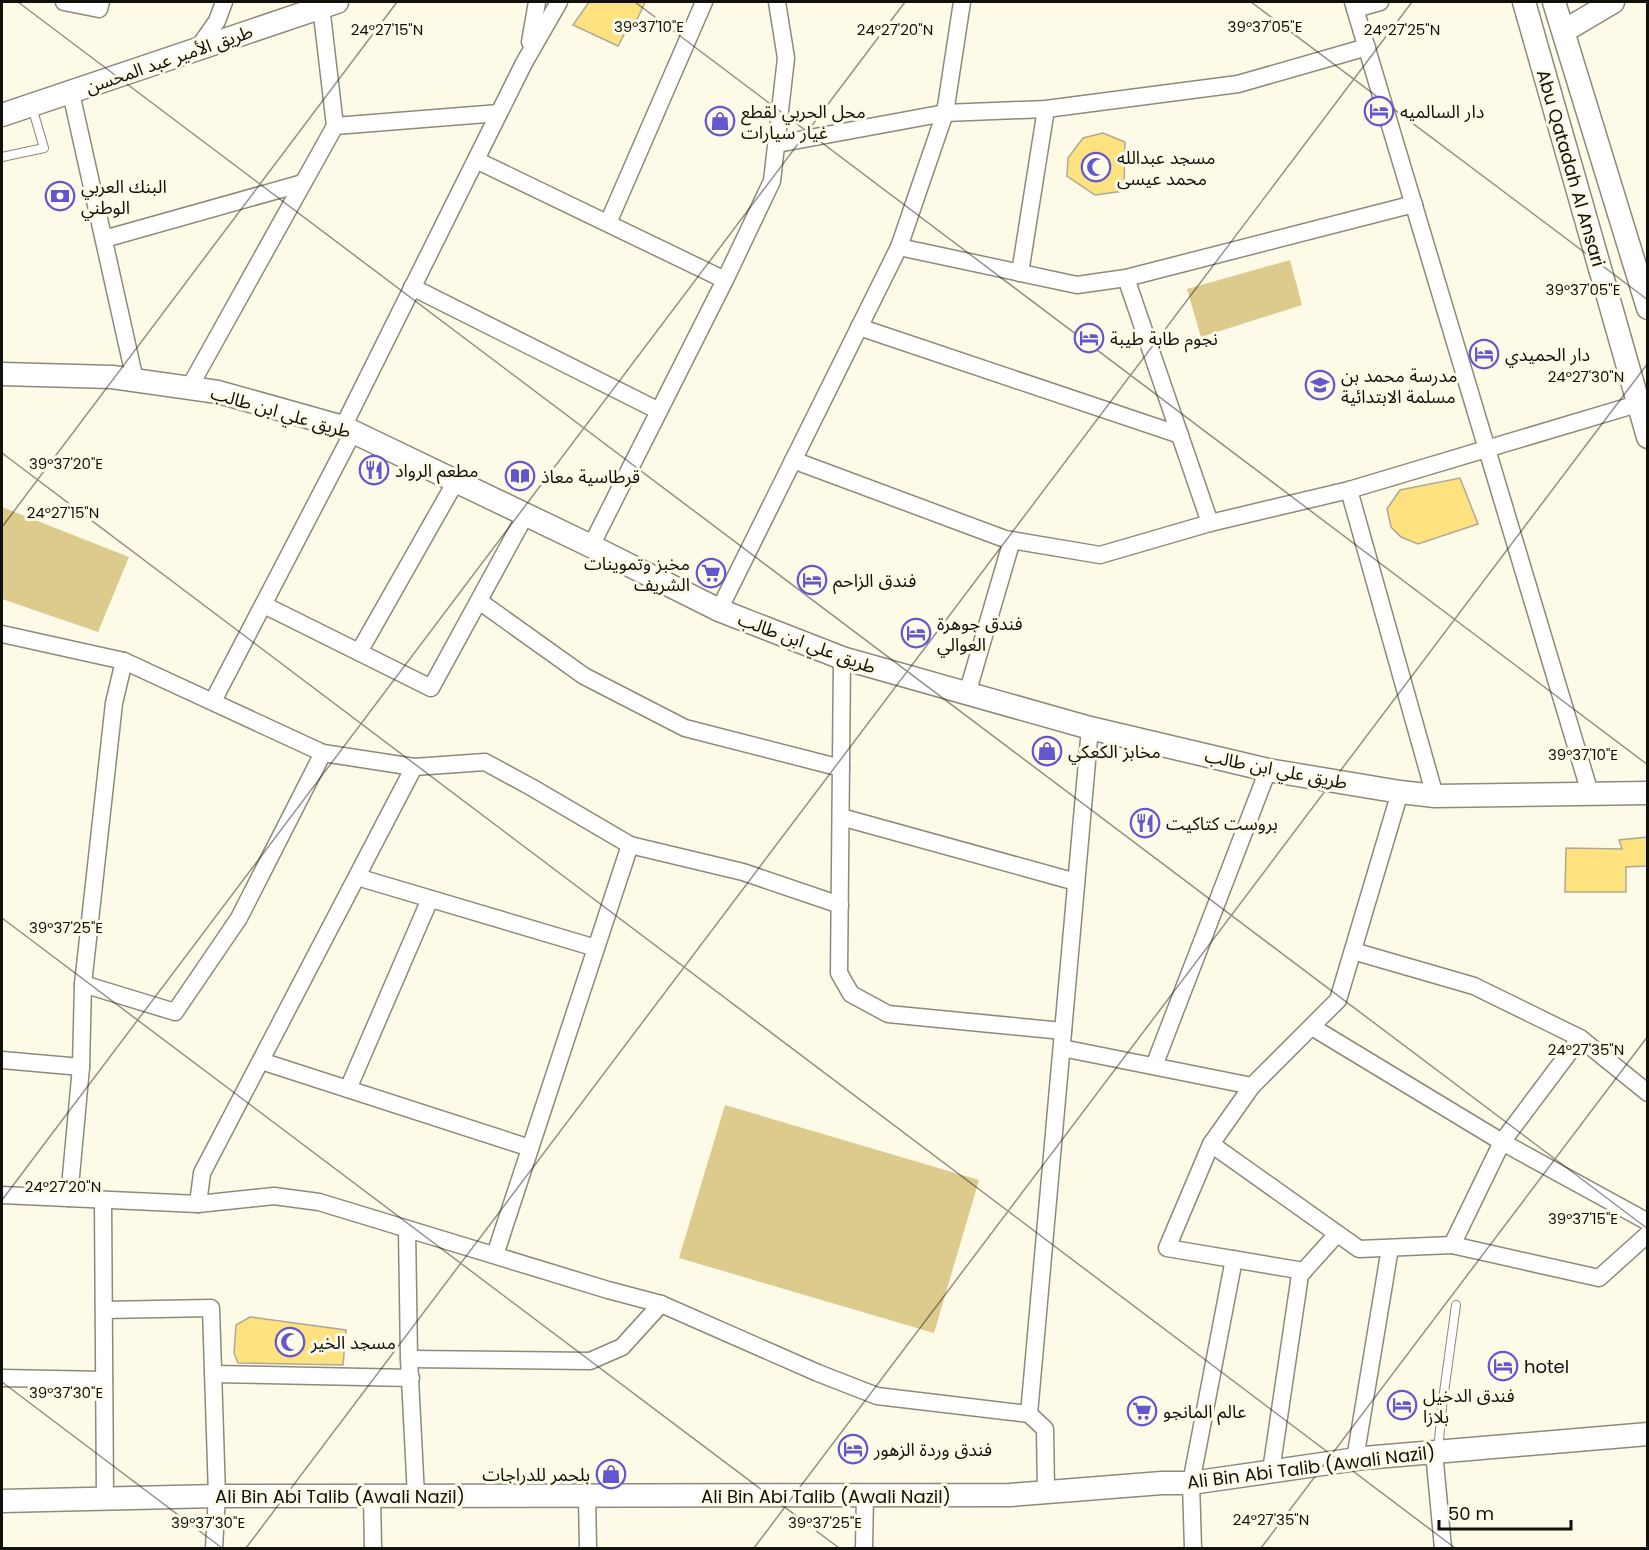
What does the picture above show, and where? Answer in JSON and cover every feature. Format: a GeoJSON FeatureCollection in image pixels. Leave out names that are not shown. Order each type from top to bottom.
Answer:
{"type":"FeatureCollection","features":[{"type":"Feature","properties":{"kind":"main road","name":"Abu Qatadah Al Ansari"},"geometry":{"type":"LineString","coordinates":[[1524,2],[1647,437]]}},
{"type":"Feature","properties":{"kind":"main road","name":"Abu Qatadah Al Ansari"},"geometry":{"type":"LineString","coordinates":[[1554,2],[1647,308]]}},
{"type":"Feature","properties":{"kind":"main road"},"geometry":{"type":"LineString","coordinates":[[1564,31],[1613,2]]}},
{"type":"Feature","properties":{"kind":"main road","name":"طريق الأمير عبد المحسن"},"geometry":{"type":"LineString","coordinates":[[2,115],[329,4]]}},
{"type":"Feature","properties":{"kind":"main road","name":"طريق علي ابن طالب"},"geometry":{"type":"LineString","coordinates":[[2,374],[112,377],[218,392],[348,430],[526,514],[719,610],[842,658],[1090,728],[1268,770],[1400,792],[1435,796],[1647,793]]}},
{"type":"Feature","properties":{"kind":"main road","name":"Ali Bin Abi Talib (Awali Nazil)"},"geometry":{"type":"LineString","coordinates":[[2,1501],[217,1496],[1010,1495],[1162,1483],[1191,1483],[1355,1459],[1647,1434]]}},
{"type":"Feature","properties":{"kind":"street"},"geometry":{"type":"LineString","coordinates":[[64,2],[99,9],[101,2]]}},
{"type":"Feature","properties":{"kind":"street"},"geometry":{"type":"LineString","coordinates":[[198,48],[217,21],[224,2]]}},
{"type":"Feature","properties":{"kind":"street"},"geometry":{"type":"LineString","coordinates":[[524,63],[534,30],[537,2]]}},
{"type":"Feature","properties":{"kind":"street"},"geometry":{"type":"LineString","coordinates":[[213,701],[264,604],[348,430],[412,287],[524,63],[560,2]]}},
{"type":"Feature","properties":{"kind":"street"},"geometry":{"type":"LineString","coordinates":[[608,223],[704,2]]}},
{"type":"Feature","properties":{"kind":"street"},"geometry":{"type":"LineString","coordinates":[[591,546],[772,181],[786,58],[777,2]]}},
{"type":"Feature","properties":{"kind":"street"},"geometry":{"type":"LineString","coordinates":[[719,610],[899,247],[945,113],[962,2]]}},
{"type":"Feature","properties":{"kind":"street"},"geometry":{"type":"LineString","coordinates":[[1380,2],[1354,5],[1590,793]]}},
{"type":"Feature","properties":{"kind":"street"},"geometry":{"type":"LineString","coordinates":[[189,388],[335,126],[329,4]]}},
{"type":"Feature","properties":{"kind":"street"},"geometry":{"type":"LineString","coordinates":[[777,144],[945,113],[1046,109],[1238,84],[1367,47]]}},
{"type":"Feature","properties":{"kind":"street"},"geometry":{"type":"LineString","coordinates":[[71,93],[135,380]]}},
{"type":"Feature","properties":{"kind":"street"},"geometry":{"type":"LineString","coordinates":[[1020,273],[1046,109]]}},
{"type":"Feature","properties":{"kind":"street"},"geometry":{"type":"LineString","coordinates":[[335,126],[499,113]]}},
{"type":"Feature","properties":{"kind":"street"},"geometry":{"type":"LineString","coordinates":[[476,159],[725,279]]}},
{"type":"Feature","properties":{"kind":"street"},"geometry":{"type":"LineString","coordinates":[[104,239],[303,183]]}},
{"type":"Feature","properties":{"kind":"street"},"geometry":{"type":"LineString","coordinates":[[899,247],[1077,285],[1126,278],[1414,204]]}},
{"type":"Feature","properties":{"kind":"street"},"geometry":{"type":"LineString","coordinates":[[1126,278],[1210,523]]}},
{"type":"Feature","properties":{"kind":"street"},"geometry":{"type":"LineString","coordinates":[[412,287],[659,411]]}},
{"type":"Feature","properties":{"kind":"street"},"geometry":{"type":"LineString","coordinates":[[860,327],[1179,435]]}},
{"type":"Feature","properties":{"kind":"street"},"geometry":{"type":"LineString","coordinates":[[793,460],[1012,540],[1100,555],[1210,523],[1349,490],[1637,404]]}},
{"type":"Feature","properties":{"kind":"street"},"geometry":{"type":"LineString","coordinates":[[359,652],[456,481]]}},
{"type":"Feature","properties":{"kind":"street"},"geometry":{"type":"LineString","coordinates":[[1349,490],[1435,796]]}},
{"type":"Feature","properties":{"kind":"street"},"geometry":{"type":"LineString","coordinates":[[264,604],[431,688],[526,514]]}},
{"type":"Feature","properties":{"kind":"street"},"geometry":{"type":"LineString","coordinates":[[967,694],[1012,540]]}},
{"type":"Feature","properties":{"kind":"street"},"geometry":{"type":"LineString","coordinates":[[479,601],[584,676],[685,728],[841,768]]}},
{"type":"Feature","properties":{"kind":"street"},"geometry":{"type":"LineString","coordinates":[[2,634],[124,661],[323,753],[414,767],[485,762],[630,845],[743,872],[840,905]]}},
{"type":"Feature","properties":{"kind":"street"},"geometry":{"type":"LineString","coordinates":[[842,658],[839,973],[851,994],[888,1014],[1063,1031]]}},
{"type":"Feature","properties":{"kind":"street"},"geometry":{"type":"LineString","coordinates":[[69,1198],[81,1067],[83,984],[114,703],[124,661]]}},
{"type":"Feature","properties":{"kind":"street"},"geometry":{"type":"LineString","coordinates":[[1029,1414],[1090,728]]}},
{"type":"Feature","properties":{"kind":"street"},"geometry":{"type":"LineString","coordinates":[[83,984],[175,1012],[239,918],[323,753]]}},
{"type":"Feature","properties":{"kind":"street"},"geometry":{"type":"LineString","coordinates":[[198,1204],[202,1173],[414,767]]}},
{"type":"Feature","properties":{"kind":"street"},"geometry":{"type":"LineString","coordinates":[[1154,1066],[1268,770]]}},
{"type":"Feature","properties":{"kind":"street"},"geometry":{"type":"LineString","coordinates":[[1304,1270],[1167,1248],[1211,1144],[1252,1086],[1338,1000],[1400,792]]}},
{"type":"Feature","properties":{"kind":"street"},"geometry":{"type":"LineString","coordinates":[[841,817],[1076,882]]}},
{"type":"Feature","properties":{"kind":"street"},"geometry":{"type":"LineString","coordinates":[[495,1256],[630,845]]}},
{"type":"Feature","properties":{"kind":"street"},"geometry":{"type":"LineString","coordinates":[[357,877],[596,948]]}},
{"type":"Feature","properties":{"kind":"street"},"geometry":{"type":"LineString","coordinates":[[348,1089],[430,899]]}},
{"type":"Feature","properties":{"kind":"street"},"geometry":{"type":"LineString","coordinates":[[1353,951],[1474,986],[1580,1038],[1647,1093]]}},
{"type":"Feature","properties":{"kind":"street"},"geometry":{"type":"LineString","coordinates":[[1312,1027],[1502,1142],[1647,1222]]}},
{"type":"Feature","properties":{"kind":"street"},"geometry":{"type":"LineString","coordinates":[[1452,1245],[1502,1142],[1580,1038]]}},
{"type":"Feature","properties":{"kind":"street"},"geometry":{"type":"LineString","coordinates":[[1062,1048],[1252,1086]]}},
{"type":"Feature","properties":{"kind":"street"},"geometry":{"type":"LineString","coordinates":[[2,1060],[81,1067]]}},
{"type":"Feature","properties":{"kind":"street"},"geometry":{"type":"LineString","coordinates":[[261,1060],[530,1148]]}},
{"type":"Feature","properties":{"kind":"street"},"geometry":{"type":"LineString","coordinates":[[1211,1144],[1359,1249],[1452,1245],[1599,1278],[1647,1234]]}},
{"type":"Feature","properties":{"kind":"street"},"geometry":{"type":"LineString","coordinates":[[2,1195],[198,1204],[274,1196],[319,1202],[661,1304],[818,1373],[877,1396],[1029,1414],[1045,1429],[1046,1492]]}},
{"type":"Feature","properties":{"kind":"street"},"geometry":{"type":"LineString","coordinates":[[103,1200],[105,1499]]}},
{"type":"Feature","properties":{"kind":"street"},"geometry":{"type":"LineString","coordinates":[[407,1229],[409,1359],[417,1496]]}},
{"type":"Feature","properties":{"kind":"street"},"geometry":{"type":"LineString","coordinates":[[1271,1471],[1300,1275],[1337,1234]]}},
{"type":"Feature","properties":{"kind":"street"},"geometry":{"type":"LineString","coordinates":[[1355,1459],[1390,1248]]}},
{"type":"Feature","properties":{"kind":"street"},"geometry":{"type":"LineString","coordinates":[[1193,1548],[1191,1483],[1234,1259]]}},
{"type":"Feature","properties":{"kind":"street"},"geometry":{"type":"LineString","coordinates":[[409,1359],[590,1361],[622,1347],[661,1304]]}},
{"type":"Feature","properties":{"kind":"street"},"geometry":{"type":"LineString","coordinates":[[104,1310],[211,1308],[217,1496],[214,1548]]}},
{"type":"Feature","properties":{"kind":"street"},"geometry":{"type":"LineString","coordinates":[[213,1374],[411,1378]]}},
{"type":"Feature","properties":{"kind":"street"},"geometry":{"type":"LineString","coordinates":[[2,1378],[104,1380]]}},
{"type":"Feature","properties":{"kind":"street"},"geometry":{"type":"LineString","coordinates":[[1436,1452],[1443,1548]]}},
{"type":"Feature","properties":{"kind":"street"},"geometry":{"type":"LineString","coordinates":[[864,1548],[865,1495]]}},
{"type":"Feature","properties":{"kind":"street"},"geometry":{"type":"LineString","coordinates":[[372,1496],[373,1548]]}},
{"type":"Feature","properties":{"kind":"street"},"geometry":{"type":"LineString","coordinates":[[587,1497],[588,1548]]}},
{"type":"Feature","properties":{"kind":"lane"},"geometry":{"type":"LineString","coordinates":[[2,157],[44,148],[32,105]]}},
{"type":"Feature","properties":{"kind":"lane"},"geometry":{"type":"LineString","coordinates":[[1436,1452],[1456,1305]]}},
{"type":"Feature","properties":{"kind":"shaded area"},"geometry":{"type":"Polygon","coordinates":[[[1290,260],[1302,305],[1201,337],[1187,289],[1290,260]]]}},
{"type":"Feature","properties":{"kind":"shaded area"},"geometry":{"type":"Polygon","coordinates":[[[2,507],[129,557],[98,632],[2,599],[2,507]]]}},
{"type":"Feature","properties":{"kind":"shaded area"},"geometry":{"type":"Polygon","coordinates":[[[725,1105],[979,1180],[934,1333],[679,1258],[725,1105]]]}},
{"type":"Feature","properties":{"kind":"building"},"geometry":{"type":"Polygon","coordinates":[[[589,2],[645,2],[635,24],[631,22],[618,46],[573,25],[589,2]]]}},
{"type":"Feature","properties":{"kind":"building","name":"مسجد عبدالله محمد عيسى"},"geometry":{"type":"Polygon","coordinates":[[[1103,133],[1125,142],[1124,191],[1095,195],[1067,176],[1068,158],[1083,138],[1103,133]]]}},
{"type":"Feature","properties":{"kind":"building"},"geometry":{"type":"Polygon","coordinates":[[[1460,478],[1478,524],[1418,544],[1401,537],[1391,527],[1387,509],[1400,490],[1460,478]]]}},
{"type":"Feature","properties":{"kind":"building"},"geometry":{"type":"Polygon","coordinates":[[[1647,837],[1647,866],[1626,867],[1626,892],[1565,892],[1566,848],[1622,849],[1619,840],[1647,837]]]}},
{"type":"Feature","properties":{"kind":"building","name":"مسجد الخير"},"geometry":{"type":"Polygon","coordinates":[[[250,1317],[346,1330],[343,1365],[238,1363],[234,1353],[236,1325],[250,1317]]]}},
{"type":"Feature","properties":{"kind":"place","name":"دار السالميه"},"geometry":{"type":"Point","coordinates":[1379,111]}},
{"type":"Feature","properties":{"kind":"place","name":"محل الحربي لقطع غيار سيارات"},"geometry":{"type":"Point","coordinates":[720,121]}},
{"type":"Feature","properties":{"kind":"place","name":"مسجد عبدالله محمد عيسى"},"geometry":{"type":"Point","coordinates":[1096,167]}},
{"type":"Feature","properties":{"kind":"place","name":"البنك العربي الوطني"},"geometry":{"type":"Point","coordinates":[60,196]}},
{"type":"Feature","properties":{"kind":"place","name":"نجوم طابة طيبة"},"geometry":{"type":"Point","coordinates":[1089,338]}},
{"type":"Feature","properties":{"kind":"place","name":"دار الحميدي"},"geometry":{"type":"Point","coordinates":[1484,354]}},
{"type":"Feature","properties":{"kind":"place","name":"مدرسة محمد بن مسلمة الابتدائية"},"geometry":{"type":"Point","coordinates":[1320,385]}},
{"type":"Feature","properties":{"kind":"place","name":"مطعم الرواد"},"geometry":{"type":"Point","coordinates":[374,470]}},
{"type":"Feature","properties":{"kind":"place","name":"قرطاسية معاذ"},"geometry":{"type":"Point","coordinates":[520,476]}},
{"type":"Feature","properties":{"kind":"place","name":"مخبز وتموينات الشريف"},"geometry":{"type":"Point","coordinates":[711,573]}},
{"type":"Feature","properties":{"kind":"place","name":"فندق الزاحم"},"geometry":{"type":"Point","coordinates":[812,580]}},
{"type":"Feature","properties":{"kind":"place","name":"فندق جوهرة العوالي"},"geometry":{"type":"Point","coordinates":[916,633]}},
{"type":"Feature","properties":{"kind":"place","name":"مخابز الكعكي"},"geometry":{"type":"Point","coordinates":[1047,751]}},
{"type":"Feature","properties":{"kind":"place","name":"بروست كتاكيت"},"geometry":{"type":"Point","coordinates":[1145,823]}},
{"type":"Feature","properties":{"kind":"place","name":"مسجد الخير"},"geometry":{"type":"Point","coordinates":[290,1342]}},
{"type":"Feature","properties":{"kind":"place","name":"hotel"},"geometry":{"type":"Point","coordinates":[1503,1366]}},
{"type":"Feature","properties":{"kind":"place","name":"فندق الدخيل بلازا"},"geometry":{"type":"Point","coordinates":[1402,1405]}},
{"type":"Feature","properties":{"kind":"place","name":"عالم المانجو"},"geometry":{"type":"Point","coordinates":[1142,1411]}},
{"type":"Feature","properties":{"kind":"place","name":"فندق وردة الزهور"},"geometry":{"type":"Point","coordinates":[853,1449]}},
{"type":"Feature","properties":{"kind":"place","name":"بلحمر للدراجات"},"geometry":{"type":"Point","coordinates":[611,1474]}}]}
